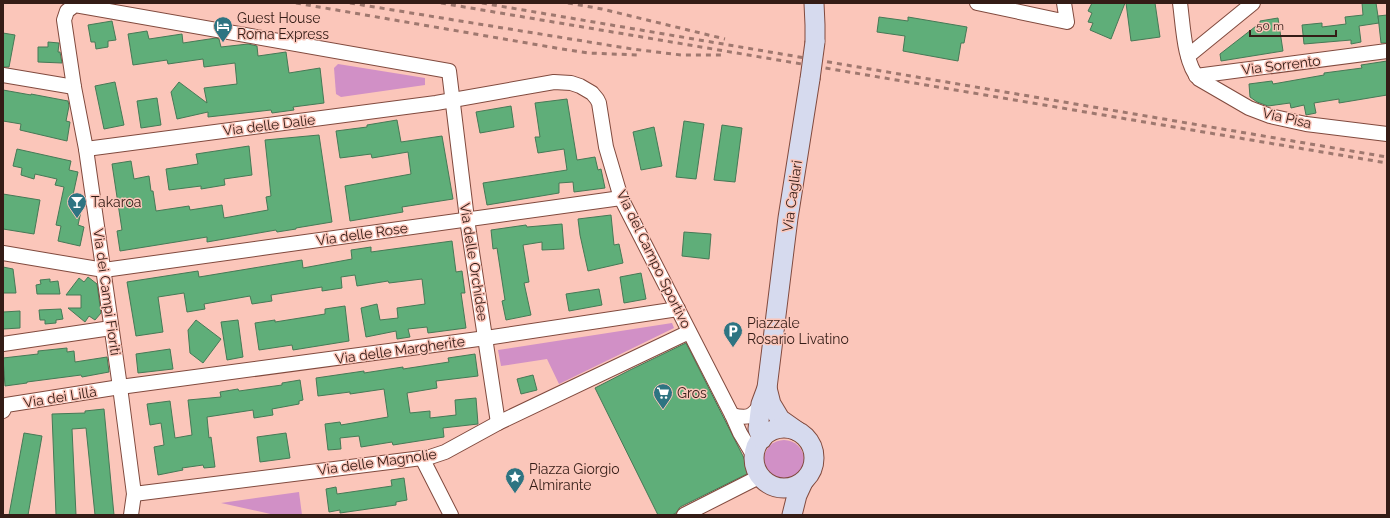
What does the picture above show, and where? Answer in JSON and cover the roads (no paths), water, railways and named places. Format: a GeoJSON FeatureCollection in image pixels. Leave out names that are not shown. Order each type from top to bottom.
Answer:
{"type":"FeatureCollection","features":[{"type":"Feature","properties":{"kind":"street","name":"Via Cagliari"},"geometry":{"type":"LineString","coordinates":[[762,438],[758,429],[815,42],[816,25],[814,3]]}},
{"type":"Feature","properties":{"kind":"street"},"geometry":{"type":"LineString","coordinates":[[977,3],[1067,22],[1064,3]]}},
{"type":"Feature","properties":{"kind":"street"},"geometry":{"type":"LineString","coordinates":[[1180,3],[1188,56],[1191,68],[1196,76]]}},
{"type":"Feature","properties":{"kind":"street"},"geometry":{"type":"LineString","coordinates":[[1188,56],[1253,3]]}},
{"type":"Feature","properties":{"kind":"street","name":"Via dei Campi Fioriti"},"geometry":{"type":"LineString","coordinates":[[77,5],[70,8],[64,18],[74,87],[86,149],[120,387],[134,494],[131,515]]}},
{"type":"Feature","properties":{"kind":"street","name":"Via delle Orchidee"},"geometry":{"type":"LineString","coordinates":[[77,5],[449,71],[467,219],[498,424]]}},
{"type":"Feature","properties":{"kind":"street","name":"Via Sorrento"},"geometry":{"type":"LineString","coordinates":[[1196,76],[1387,51]]}},
{"type":"Feature","properties":{"kind":"street"},"geometry":{"type":"LineString","coordinates":[[3,75],[74,87]]}},
{"type":"Feature","properties":{"kind":"street","name":"Via Pisa"},"geometry":{"type":"LineString","coordinates":[[1196,76],[1249,108],[1270,116],[1306,124],[1387,134]]}},
{"type":"Feature","properties":{"kind":"street","name":"Via del Campo Sportivo"},"geometry":{"type":"LineString","coordinates":[[452,100],[559,82],[576,84],[589,90],[599,103],[606,147],[621,198],[740,433],[755,458]]}},
{"type":"Feature","properties":{"kind":"street","name":"Via delle Dalie"},"geometry":{"type":"LineString","coordinates":[[86,149],[452,100]]}},
{"type":"Feature","properties":{"kind":"street","name":"Via delle Rose"},"geometry":{"type":"LineString","coordinates":[[3,253],[104,270],[621,198]]}},
{"type":"Feature","properties":{"kind":"street","name":"Via delle Margherite"},"geometry":{"type":"LineString","coordinates":[[120,387],[486,338],[678,309]]}},
{"type":"Feature","properties":{"kind":"street"},"geometry":{"type":"LineString","coordinates":[[3,344],[111,328]]}},
{"type":"Feature","properties":{"kind":"street","name":"Via delle Magnolie"},"geometry":{"type":"LineString","coordinates":[[134,494],[430,457],[446,452],[498,424],[689,332]]}},
{"type":"Feature","properties":{"kind":"street","name":"Via dei Lillà"},"geometry":{"type":"LineString","coordinates":[[3,410],[6,405],[120,387]]}},
{"type":"Feature","properties":{"kind":"street","name":"Via Cagliari"},"geometry":{"type":"LineString","coordinates":[[764,396],[780,419],[797,431]]}},
{"type":"Feature","properties":{"kind":"street"},"geometry":{"type":"LineString","coordinates":[[733,417],[749,417],[755,412],[764,396]]}},
{"type":"Feature","properties":{"kind":"street","name":"Via del Campo Sportivo"},"geometry":{"type":"LineString","coordinates":[[733,417],[752,434],[762,438]]}},
{"type":"Feature","properties":{"kind":"street"},"geometry":{"type":"LineString","coordinates":[[786,515],[766,480],[756,468],[755,458],[756,451],[762,438],[769,432],[788,428],[804,435],[809,441],[814,454],[812,469],[803,482],[797,495],[792,515]]}},
{"type":"Feature","properties":{"kind":"street"},"geometry":{"type":"LineString","coordinates":[[422,458],[451,515]]}},
{"type":"Feature","properties":{"kind":"street"},"geometry":{"type":"LineString","coordinates":[[766,480],[778,487],[787,488],[803,482]]}},
{"type":"Feature","properties":{"kind":"street"},"geometry":{"type":"LineString","coordinates":[[684,515],[766,480]]}},
{"type":"Feature","properties":{"kind":"railway"},"geometry":{"type":"LineString","coordinates":[[296,3],[588,53],[638,55]]}},
{"type":"Feature","properties":{"kind":"railway"},"geometry":{"type":"LineString","coordinates":[[350,3],[632,49],[681,55],[725,55]]}},
{"type":"Feature","properties":{"kind":"railway"},"geometry":{"type":"LineString","coordinates":[[441,3],[1387,163]]}},
{"type":"Feature","properties":{"kind":"railway"},"geometry":{"type":"LineString","coordinates":[[482,3],[1387,157]]}},
{"type":"Feature","properties":{"kind":"railway"},"geometry":{"type":"LineString","coordinates":[[568,3],[602,9],[725,39]]}},
{"type":"Feature","properties":{"kind":"place","name":"Guest House Roma Express"},"geometry":{"type":"Point","coordinates":[223,43]}},
{"type":"Feature","properties":{"kind":"place","name":"Takaroa"},"geometry":{"type":"Point","coordinates":[77,219]}},
{"type":"Feature","properties":{"kind":"place","name":"Piazzale Rosario Livatino"},"geometry":{"type":"Point","coordinates":[733,348]}},
{"type":"Feature","properties":{"kind":"place","name":"Gros"},"geometry":{"type":"Point","coordinates":[663,410]}},
{"type":"Feature","properties":{"kind":"place","name":"Piazza Giorgio Almirante"},"geometry":{"type":"Point","coordinates":[515,494]}}]}
